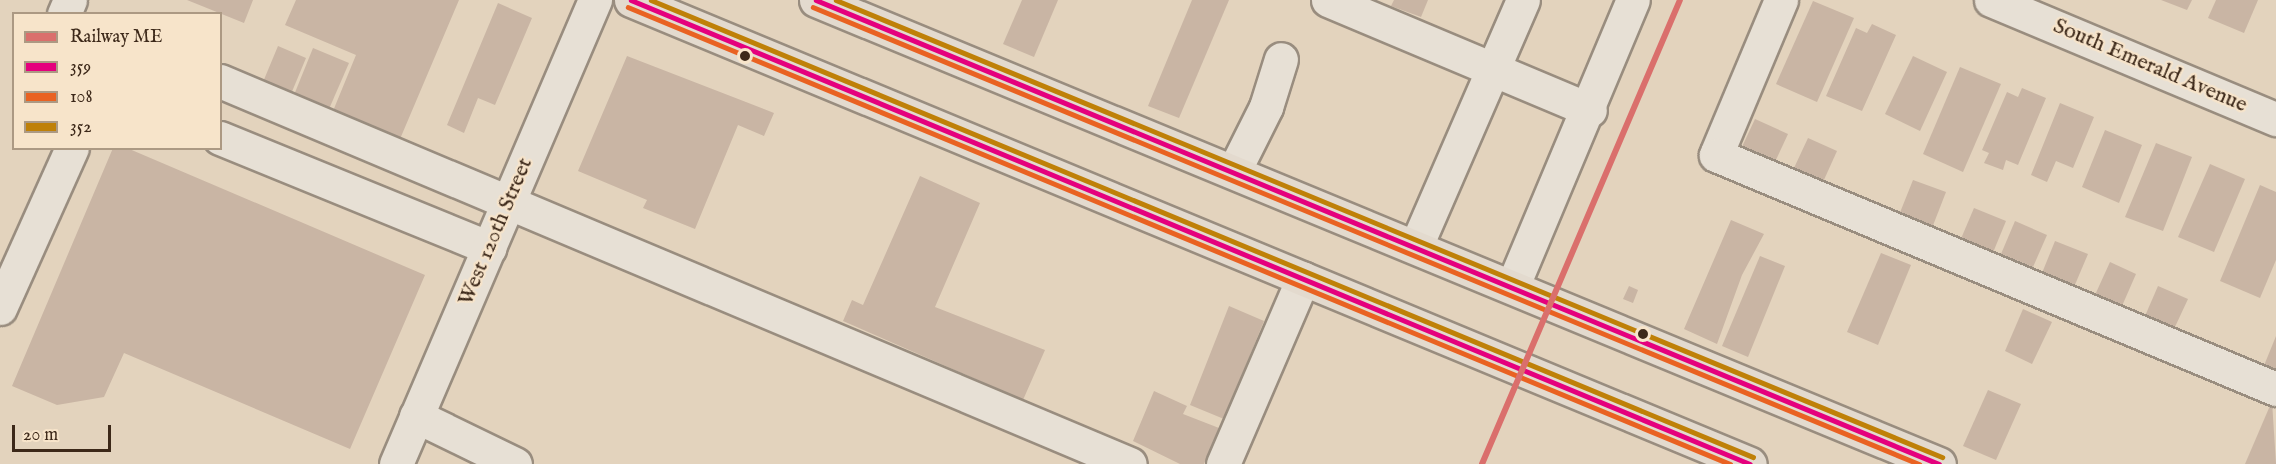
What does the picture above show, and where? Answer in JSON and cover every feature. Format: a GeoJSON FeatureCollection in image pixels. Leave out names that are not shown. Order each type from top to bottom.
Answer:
{"type":"FeatureCollection","features":[{"type":"Feature","properties":{"kind":"main road"},"geometry":{"type":"LineString","coordinates":[[631,0],[1750,464]]}},
{"type":"Feature","properties":{"kind":"main road"},"geometry":{"type":"LineString","coordinates":[[816,0],[1513,285],[1939,464]]}},
{"type":"Feature","properties":{"kind":"street","name":"West 120th Street"},"geometry":{"type":"LineString","coordinates":[[396,464],[595,0]]}},
{"type":"Feature","properties":{"kind":"street"},"geometry":{"type":"LineString","coordinates":[[1328,0],[1590,110]]}},
{"type":"Feature","properties":{"kind":"street"},"geometry":{"type":"LineString","coordinates":[[1416,246],[1523,0]]}},
{"type":"Feature","properties":{"kind":"street"},"geometry":{"type":"LineString","coordinates":[[1513,285],[1590,110],[1633,0]]}},
{"type":"Feature","properties":{"kind":"street"},"geometry":{"type":"LineString","coordinates":[[1781,0],[1716,155],[2276,389]]}},
{"type":"Feature","properties":{"kind":"street","name":"South Emerald Avenue"},"geometry":{"type":"LineString","coordinates":[[1991,0],[2276,119]]}},
{"type":"Feature","properties":{"kind":"street"},"geometry":{"type":"LineString","coordinates":[[1234,171],[1266,107],[1281,59]]}},
{"type":"Feature","properties":{"kind":"street"},"geometry":{"type":"LineString","coordinates":[[222,82],[509,200],[1130,464]]}},
{"type":"Feature","properties":{"kind":"street"},"geometry":{"type":"LineString","coordinates":[[222,139],[489,248]]}},
{"type":"Feature","properties":{"kind":"street"},"geometry":{"type":"LineString","coordinates":[[0,308],[71,150]]}},
{"type":"Feature","properties":{"kind":"street"},"geometry":{"type":"LineString","coordinates":[[1223,464],[1303,278]]}},
{"type":"Feature","properties":{"kind":"street"},"geometry":{"type":"LineString","coordinates":[[416,416],[515,464]]}},
{"type":"Feature","properties":{"kind":"building"},"geometry":{"type":"Polygon","coordinates":[[[187,0],[253,0],[244,23],[222,14],[222,12],[187,0]]]}},
{"type":"Feature","properties":{"kind":"building"},"geometry":{"type":"Polygon","coordinates":[[[296,0],[459,0],[400,139],[333,111],[356,55],[285,25],[296,0]]]}},
{"type":"Feature","properties":{"kind":"building"},"geometry":{"type":"Polygon","coordinates":[[[1022,0],[1058,0],[1034,57],[1003,44],[1022,0]]]}},
{"type":"Feature","properties":{"kind":"building"},"geometry":{"type":"Polygon","coordinates":[[[1192,0],[1229,0],[1179,118],[1148,106],[1192,0]]]}},
{"type":"Feature","properties":{"kind":"building"},"geometry":{"type":"Polygon","coordinates":[[[1394,0],[1428,0],[1421,17],[1391,6],[1394,0]]]}},
{"type":"Feature","properties":{"kind":"building"},"geometry":{"type":"Polygon","coordinates":[[[2161,0],[2192,0],[2187,10],[2161,0]]]}},
{"type":"Feature","properties":{"kind":"building"},"geometry":{"type":"Polygon","coordinates":[[[2216,0],[2258,0],[2244,33],[2208,18],[2216,0]]]}},
{"type":"Feature","properties":{"kind":"building"},"geometry":{"type":"Polygon","coordinates":[[[1813,1],[1854,18],[1817,102],[1776,84],[1813,1]]]}},
{"type":"Feature","properties":{"kind":"building"},"geometry":{"type":"Polygon","coordinates":[[[498,3],[532,18],[495,105],[478,98],[464,133],[447,125],[498,3]]]}},
{"type":"Feature","properties":{"kind":"building"},"geometry":{"type":"Polygon","coordinates":[[[1872,24],[1896,35],[1862,111],[1826,96],[1856,28],[1867,33],[1872,24]]]}},
{"type":"Feature","properties":{"kind":"building"},"geometry":{"type":"Polygon","coordinates":[[[278,46],[306,58],[291,94],[263,82],[278,46]]]}},
{"type":"Feature","properties":{"kind":"building"},"geometry":{"type":"Polygon","coordinates":[[[313,48],[349,63],[329,109],[294,95],[313,48]]]}},
{"type":"Feature","properties":{"kind":"building"},"geometry":{"type":"Polygon","coordinates":[[[627,56],[774,113],[764,136],[738,125],[695,229],[643,208],[647,200],[578,171],[627,56]]]}},
{"type":"Feature","properties":{"kind":"building"},"geometry":{"type":"Polygon","coordinates":[[[1913,56],[1947,72],[1920,131],[1885,114],[1913,56]]]}},
{"type":"Feature","properties":{"kind":"building"},"geometry":{"type":"Polygon","coordinates":[[[1960,67],[2001,84],[1963,172],[1923,154],[1960,67]]]}},
{"type":"Feature","properties":{"kind":"building"},"geometry":{"type":"Polygon","coordinates":[[[2022,88],[2046,98],[2018,165],[2006,160],[2003,170],[1984,163],[1989,153],[1982,150],[2007,92],[2018,97],[2022,88]]]}},
{"type":"Feature","properties":{"kind":"building"},"geometry":{"type":"Polygon","coordinates":[[[2060,103],[2094,117],[2073,168],[2056,161],[2047,182],[2031,175],[2060,103]]]}},
{"type":"Feature","properties":{"kind":"building"},"geometry":{"type":"Polygon","coordinates":[[[1755,119],[1788,134],[1774,164],[1741,149],[1755,119]]]}},
{"type":"Feature","properties":{"kind":"building"},"geometry":{"type":"Polygon","coordinates":[[[2105,130],[2142,145],[2119,203],[2082,187],[2105,130]]]}},
{"type":"Feature","properties":{"kind":"building"},"geometry":{"type":"Polygon","coordinates":[[[1808,138],[1837,151],[1823,182],[1794,168],[1808,138]]]}},
{"type":"Feature","properties":{"kind":"building"},"geometry":{"type":"Polygon","coordinates":[[[2156,143],[2192,157],[2163,231],[2125,217],[2156,143]]]}},
{"type":"Feature","properties":{"kind":"building"},"geometry":{"type":"Polygon","coordinates":[[[112,150],[132,150],[425,275],[350,449],[124,353],[104,397],[57,405],[12,386],[112,150]]]}},
{"type":"Feature","properties":{"kind":"building"},"geometry":{"type":"Polygon","coordinates":[[[2210,164],[2245,179],[2214,252],[2178,237],[2210,164]]]}},
{"type":"Feature","properties":{"kind":"building"},"geometry":{"type":"Polygon","coordinates":[[[920,176],[980,203],[935,307],[1045,350],[1023,400],[843,321],[852,300],[863,305],[920,176]]]}},
{"type":"Feature","properties":{"kind":"building"},"geometry":{"type":"Polygon","coordinates":[[[1913,180],[1946,192],[1932,228],[1899,215],[1913,180]]]}},
{"type":"Feature","properties":{"kind":"building"},"geometry":{"type":"Polygon","coordinates":[[[2260,185],[2276,192],[2276,260],[2260,298],[2220,281],[2260,185]]]}},
{"type":"Feature","properties":{"kind":"building"},"geometry":{"type":"Polygon","coordinates":[[[1974,208],[2006,221],[1992,255],[1960,241],[1974,208]]]}},
{"type":"Feature","properties":{"kind":"building"},"geometry":{"type":"Polygon","coordinates":[[[1731,220],[1764,234],[1742,275],[1717,344],[1684,329],[1731,220]]]}},
{"type":"Feature","properties":{"kind":"building"},"geometry":{"type":"Polygon","coordinates":[[[2015,221],[2047,235],[2033,267],[2001,254],[2015,221]]]}},
{"type":"Feature","properties":{"kind":"building"},"geometry":{"type":"Polygon","coordinates":[[[2055,241],[2088,254],[2074,287],[2042,273],[2055,241]]]}},
{"type":"Feature","properties":{"kind":"building"},"geometry":{"type":"Polygon","coordinates":[[[1881,253],[1911,265],[1878,345],[1847,332],[1881,253]]]}},
{"type":"Feature","properties":{"kind":"building"},"geometry":{"type":"Polygon","coordinates":[[[1760,256],[1785,266],[1748,357],[1722,346],[1760,256]]]}},
{"type":"Feature","properties":{"kind":"building"},"geometry":{"type":"Polygon","coordinates":[[[2110,262],[2136,274],[2122,306],[2095,295],[2110,262]]]}},
{"type":"Feature","properties":{"kind":"building"},"geometry":{"type":"Polygon","coordinates":[[[1629,286],[1638,290],[1633,303],[1623,299],[1629,286]]]}},
{"type":"Feature","properties":{"kind":"building"},"geometry":{"type":"Polygon","coordinates":[[[2158,286],[2188,299],[2174,329],[2145,316],[2158,286]]]}},
{"type":"Feature","properties":{"kind":"building"},"geometry":{"type":"Polygon","coordinates":[[[1229,306],[1264,321],[1224,419],[1190,405],[1229,306]]]}},
{"type":"Feature","properties":{"kind":"building"},"geometry":{"type":"Polygon","coordinates":[[[2023,309],[2052,322],[2032,364],[2005,351],[2023,309]]]}},
{"type":"Feature","properties":{"kind":"building"},"geometry":{"type":"Polygon","coordinates":[[[2276,336],[2276,373],[2263,368],[2276,336]]]}},
{"type":"Feature","properties":{"kind":"building"},"geometry":{"type":"Polygon","coordinates":[[[1988,390],[2021,404],[1996,460],[1963,446],[1988,390]]]}},
{"type":"Feature","properties":{"kind":"building"},"geometry":{"type":"Polygon","coordinates":[[[1154,391],[1187,406],[1183,414],[1219,428],[1204,464],[1180,464],[1133,441],[1154,391]]]}},
{"type":"Feature","properties":{"kind":"building"},"geometry":{"type":"Polygon","coordinates":[[[2272,401],[2276,464],[2245,464],[2272,401]]]}},
{"type":"Feature","properties":{"kind":"rail line","name":"ME"},"geometry":{"type":"LineString","coordinates":[[1482,464],[1680,0]]}},
{"type":"Feature","properties":{"kind":"transit line","name":"359"},"geometry":{"type":"LineString","coordinates":[[631,0],[1750,464]]}},
{"type":"Feature","properties":{"kind":"transit line","name":"352"},"geometry":{"type":"LineString","coordinates":[[651,0],[1753,457]]}},
{"type":"Feature","properties":{"kind":"transit line","name":"359"},"geometry":{"type":"LineString","coordinates":[[816,0],[1939,464]]}},
{"type":"Feature","properties":{"kind":"transit line","name":"352"},"geometry":{"type":"LineString","coordinates":[[836,0],[1942,457]]}},
{"type":"Feature","properties":{"kind":"transit line","name":"108"},"geometry":{"type":"LineString","coordinates":[[628,7],[1730,464]]}},
{"type":"Feature","properties":{"kind":"transit line","name":"108"},"geometry":{"type":"LineString","coordinates":[[813,7],[1919,464]]}}]}
